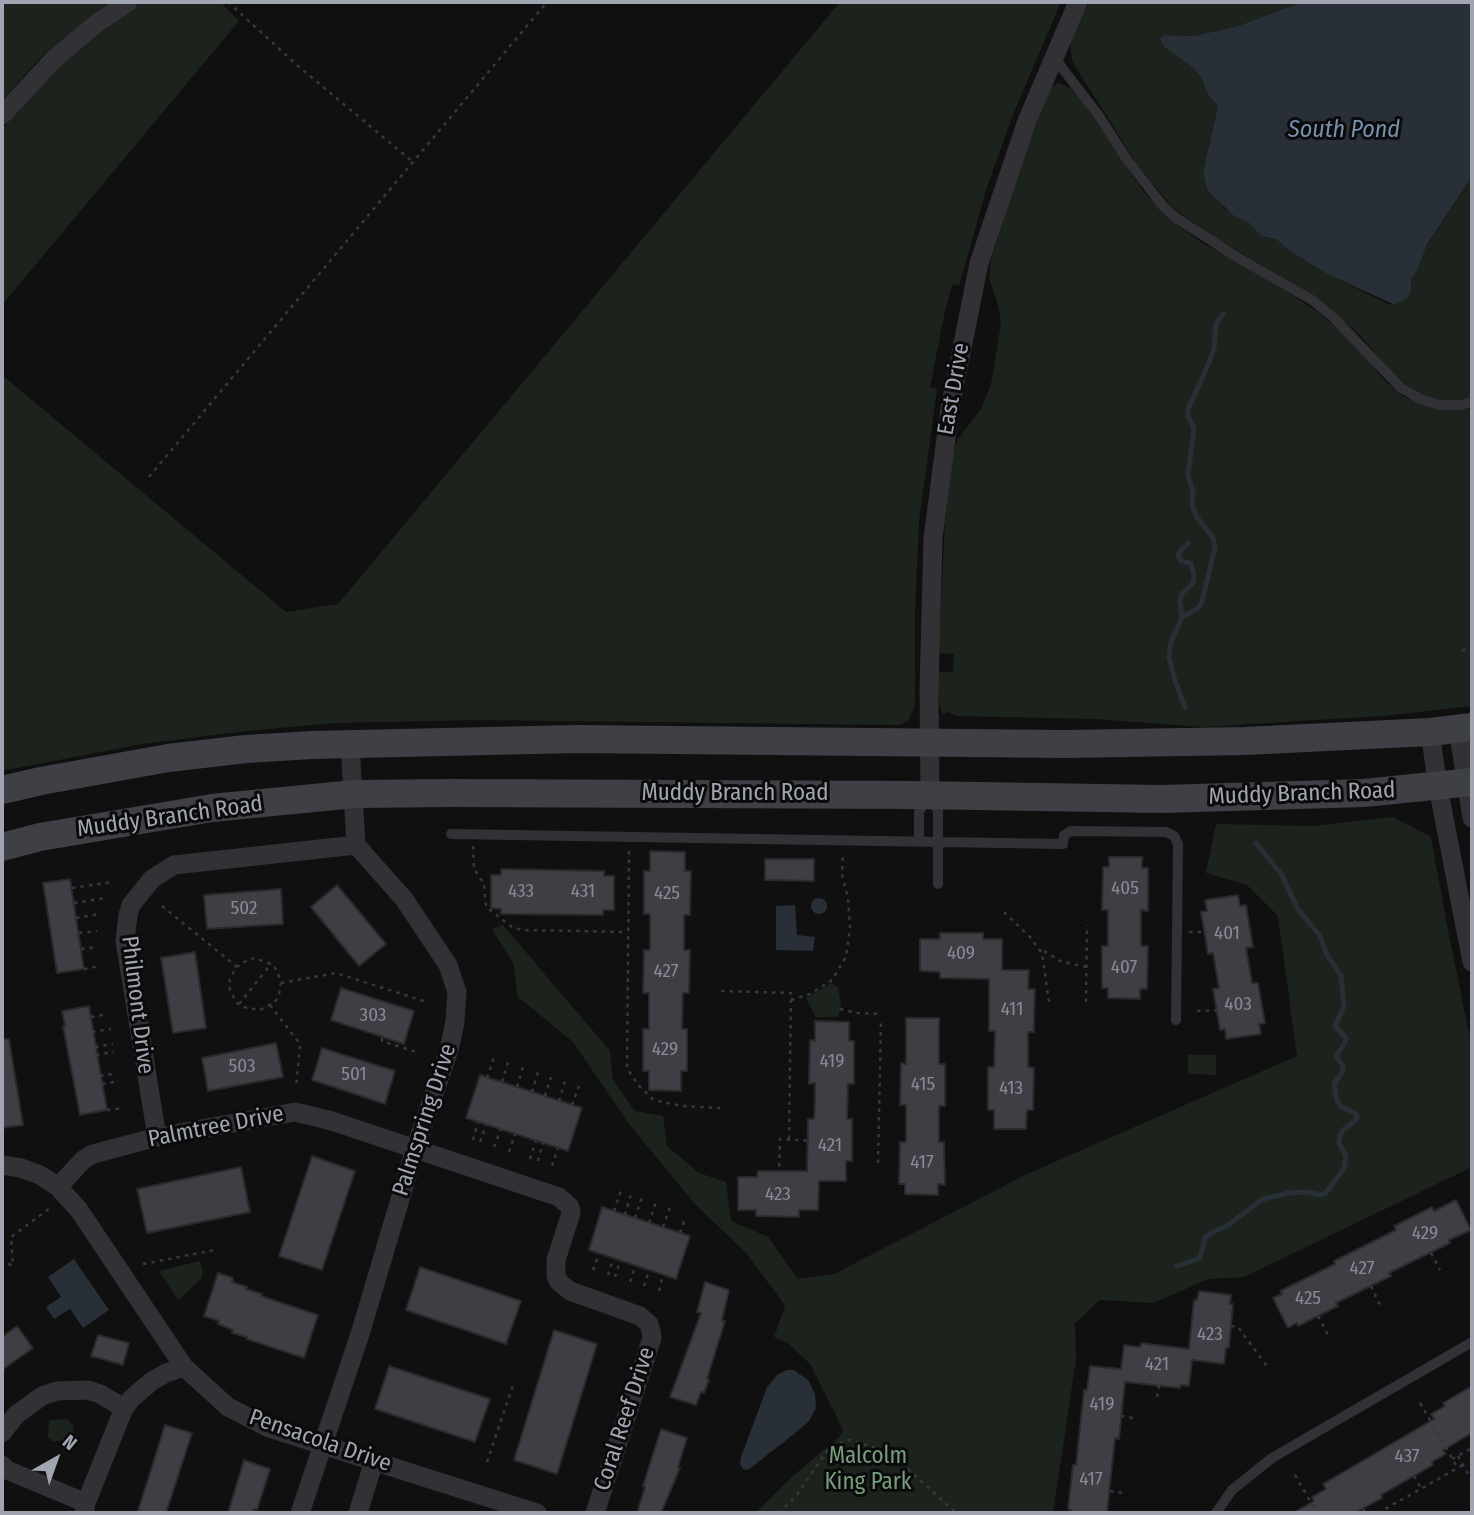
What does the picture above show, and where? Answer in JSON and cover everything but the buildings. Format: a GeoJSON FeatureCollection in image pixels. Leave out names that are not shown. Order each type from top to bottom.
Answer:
{"type":"FeatureCollection","features":[{"type":"Feature","properties":{"kind":"main road"},"geometry":{"type":"LineString","coordinates":[[2,790],[168,758],[246,749],[351,744],[577,739],[929,744],[1245,741],[1453,729]]}},
{"type":"Feature","properties":{"kind":"main road","name":"Muddy Branch Road"},"geometry":{"type":"LineString","coordinates":[[2,847],[40,837],[212,808],[354,794],[1163,799],[1364,793],[1469,783]]}},
{"type":"Feature","properties":{"kind":"street"},"geometry":{"type":"LineString","coordinates":[[2,115],[54,59],[128,2]]}},
{"type":"Feature","properties":{"kind":"street","name":"East Drive"},"geometry":{"type":"LineString","coordinates":[[930,796],[930,605],[933,538],[950,408],[979,262],[1009,171],[1053,56],[1078,2]]}},
{"type":"Feature","properties":{"kind":"street"},"geometry":{"type":"LineString","coordinates":[[1453,729],[1469,783],[1472,817]]}},
{"type":"Feature","properties":{"kind":"street"},"geometry":{"type":"LineString","coordinates":[[1453,729],[1438,787],[1472,962]]}},
{"type":"Feature","properties":{"kind":"street"},"geometry":{"type":"LineString","coordinates":[[351,744],[356,845]]}},
{"type":"Feature","properties":{"kind":"street","name":"Philmont Drive"},"geometry":{"type":"LineString","coordinates":[[157,1137],[125,941],[131,905],[152,879],[174,865],[356,845]]}},
{"type":"Feature","properties":{"kind":"street","name":"Palmspring Drive"},"geometry":{"type":"LineString","coordinates":[[300,1513],[360,1334],[415,1149],[449,1050],[455,1022],[457,992],[448,965],[404,899],[356,845]]}},
{"type":"Feature","properties":{"kind":"street","name":"Palmtree Drive"},"geometry":{"type":"LineString","coordinates":[[58,1187],[83,1160],[93,1154],[157,1137],[295,1112],[332,1121],[559,1197],[570,1207],[570,1220],[556,1260],[556,1276],[559,1282],[570,1291],[640,1317],[649,1324]]}},
{"type":"Feature","properties":{"kind":"street","name":"Pensacola Drive"},"geometry":{"type":"LineString","coordinates":[[2,1165],[40,1175],[58,1187],[94,1231],[184,1367],[228,1408],[269,1428],[537,1513]]}},
{"type":"Feature","properties":{"kind":"street","name":"Coral Reef Drive"},"geometry":{"type":"LineString","coordinates":[[595,1513],[652,1338],[649,1324]]}},
{"type":"Feature","properties":{"kind":"street"},"geometry":{"type":"LineString","coordinates":[[2,1465],[7,1470],[85,1508],[124,1408],[152,1381],[184,1367]]}},
{"type":"Feature","properties":{"kind":"street"},"geometry":{"type":"LineString","coordinates":[[2,1433],[23,1409],[43,1396],[57,1391],[88,1390],[124,1408]]}},
{"type":"Feature","properties":{"kind":"street"},"geometry":{"type":"LineString","coordinates":[[358,1513],[374,1461]]}},
{"type":"Feature","properties":{"kind":"lane"},"geometry":{"type":"LineString","coordinates":[[1053,56],[1099,116],[1126,159],[1175,217],[1319,306],[1356,339],[1401,388],[1422,400],[1440,405],[1472,402]]}},
{"type":"Feature","properties":{"kind":"lane"},"geometry":{"type":"LineString","coordinates":[[919,842],[919,811],[930,796],[938,811],[938,884]]}},
{"type":"Feature","properties":{"kind":"lane"},"geometry":{"type":"LineString","coordinates":[[451,834],[1063,844],[1064,835],[1072,831],[1171,833],[1178,844],[1176,1020]]}},
{"type":"Feature","properties":{"kind":"lane"},"geometry":{"type":"LineString","coordinates":[[1216,1513],[1232,1490],[1272,1458],[1472,1342]]}},
{"type":"Feature","properties":{"kind":"path"},"geometry":{"type":"LineString","coordinates":[[228,2],[298,66],[413,162]]}},
{"type":"Feature","properties":{"kind":"path"},"geometry":{"type":"LineString","coordinates":[[149,477],[547,2]]}},
{"type":"Feature","properties":{"kind":"path"},"geometry":{"type":"LineString","coordinates":[[1462,650],[1472,649]]}},
{"type":"Feature","properties":{"kind":"path"},"geometry":{"type":"LineString","coordinates":[[473,834],[474,869],[484,884],[486,907],[512,928],[627,932]]}},
{"type":"Feature","properties":{"kind":"path"},"geometry":{"type":"LineString","coordinates":[[629,837],[626,1060],[632,1077],[645,1093],[664,1103],[720,1108]]}},
{"type":"Feature","properties":{"kind":"path"},"geometry":{"type":"LineString","coordinates":[[791,1000],[810,994],[832,980],[846,957],[849,918],[847,891],[842,875],[843,850]]}},
{"type":"Feature","properties":{"kind":"path"},"geometry":{"type":"LineString","coordinates":[[72,888],[113,882]]}},
{"type":"Feature","properties":{"kind":"path"},"geometry":{"type":"LineString","coordinates":[[74,902],[105,898]]}},
{"type":"Feature","properties":{"kind":"path"},"geometry":{"type":"LineString","coordinates":[[162,906],[237,967]]}},
{"type":"Feature","properties":{"kind":"path"},"geometry":{"type":"LineString","coordinates":[[1004,912],[1039,947],[1060,961],[1087,967]]}},
{"type":"Feature","properties":{"kind":"path"},"geometry":{"type":"LineString","coordinates":[[76,918],[99,914]]}},
{"type":"Feature","properties":{"kind":"path"},"geometry":{"type":"LineString","coordinates":[[1086,1002],[1087,925]]}},
{"type":"Feature","properties":{"kind":"path"},"geometry":{"type":"LineString","coordinates":[[79,933],[97,931]]}},
{"type":"Feature","properties":{"kind":"path"},"geometry":{"type":"LineString","coordinates":[[1198,932],[1210,932]]}},
{"type":"Feature","properties":{"kind":"path"},"geometry":{"type":"LineString","coordinates":[[81,949],[98,947]]}},
{"type":"Feature","properties":{"kind":"path"},"geometry":{"type":"LineString","coordinates":[[1039,947],[1045,965],[1049,1002]]}},
{"type":"Feature","properties":{"kind":"path"},"geometry":{"type":"LineString","coordinates":[[255,958],[271,964],[277,970],[281,983],[279,994],[270,1005],[260,1010],[251,1010],[239,1004],[229,986],[230,978],[237,967],[255,958]]}},
{"type":"Feature","properties":{"kind":"path"},"geometry":{"type":"LineString","coordinates":[[239,1004],[271,964]]}},
{"type":"Feature","properties":{"kind":"path"},"geometry":{"type":"LineString","coordinates":[[85,969],[100,966]]}},
{"type":"Feature","properties":{"kind":"path"},"geometry":{"type":"LineString","coordinates":[[281,983],[336,973],[427,1002]]}},
{"type":"Feature","properties":{"kind":"path"},"geometry":{"type":"LineString","coordinates":[[722,991],[792,993],[789,1140]]}},
{"type":"Feature","properties":{"kind":"path"},"geometry":{"type":"LineString","coordinates":[[270,1005],[300,1044],[296,1087]]}},
{"type":"Feature","properties":{"kind":"path"},"geometry":{"type":"LineString","coordinates":[[840,1009],[881,1014]]}},
{"type":"Feature","properties":{"kind":"path"},"geometry":{"type":"LineString","coordinates":[[1197,1012],[1222,1010]]}},
{"type":"Feature","properties":{"kind":"path"},"geometry":{"type":"LineString","coordinates":[[91,1017],[108,1014]]}},
{"type":"Feature","properties":{"kind":"path"},"geometry":{"type":"LineString","coordinates":[[878,1163],[881,1021]]}},
{"type":"Feature","properties":{"kind":"path"},"geometry":{"type":"LineString","coordinates":[[92,1032],[111,1029]]}},
{"type":"Feature","properties":{"kind":"path"},"geometry":{"type":"LineString","coordinates":[[382,1038],[382,1041],[415,1052]]}},
{"type":"Feature","properties":{"kind":"path"},"geometry":{"type":"LineString","coordinates":[[95,1047],[113,1044]]}},
{"type":"Feature","properties":{"kind":"path"},"geometry":{"type":"LineString","coordinates":[[96,1055],[114,1052]]}},
{"type":"Feature","properties":{"kind":"path"},"geometry":{"type":"LineString","coordinates":[[487,1078],[494,1057]]}},
{"type":"Feature","properties":{"kind":"path"},"geometry":{"type":"LineString","coordinates":[[502,1082],[508,1062]]}},
{"type":"Feature","properties":{"kind":"path"},"geometry":{"type":"LineString","coordinates":[[517,1087],[523,1067]]}},
{"type":"Feature","properties":{"kind":"path"},"geometry":{"type":"LineString","coordinates":[[532,1092],[538,1072]]}},
{"type":"Feature","properties":{"kind":"path"},"geometry":{"type":"LineString","coordinates":[[100,1076],[117,1073]]}},
{"type":"Feature","properties":{"kind":"path"},"geometry":{"type":"LineString","coordinates":[[545,1096],[551,1077]]}},
{"type":"Feature","properties":{"kind":"path"},"geometry":{"type":"LineString","coordinates":[[559,1101],[565,1081]]}},
{"type":"Feature","properties":{"kind":"path"},"geometry":{"type":"LineString","coordinates":[[102,1084],[119,1082]]}},
{"type":"Feature","properties":{"kind":"path"},"geometry":{"type":"LineString","coordinates":[[572,1105],[579,1086]]}},
{"type":"Feature","properties":{"kind":"path"},"geometry":{"type":"LineString","coordinates":[[107,1110],[123,1108]]}},
{"type":"Feature","properties":{"kind":"path"},"geometry":{"type":"LineString","coordinates":[[472,1140],[478,1122]]}},
{"type":"Feature","properties":{"kind":"path"},"geometry":{"type":"LineString","coordinates":[[480,1142],[486,1125]]}},
{"type":"Feature","properties":{"kind":"path"},"geometry":{"type":"LineString","coordinates":[[494,1147],[500,1129]]}},
{"type":"Feature","properties":{"kind":"path"},"geometry":{"type":"LineString","coordinates":[[509,1152],[515,1134]]}},
{"type":"Feature","properties":{"kind":"path"},"geometry":{"type":"LineString","coordinates":[[779,1175],[780,1139],[812,1141]]}},
{"type":"Feature","properties":{"kind":"path"},"geometry":{"type":"LineString","coordinates":[[530,1159],[536,1141]]}},
{"type":"Feature","properties":{"kind":"path"},"geometry":{"type":"LineString","coordinates":[[538,1161],[543,1143]]}},
{"type":"Feature","properties":{"kind":"path"},"geometry":{"type":"LineString","coordinates":[[552,1166],[558,1148]]}},
{"type":"Feature","properties":{"kind":"path"},"geometry":{"type":"LineString","coordinates":[[614,1211],[621,1190]]}},
{"type":"Feature","properties":{"kind":"path"},"geometry":{"type":"LineString","coordinates":[[625,1215],[632,1194]]}},
{"type":"Feature","properties":{"kind":"path"},"geometry":{"type":"LineString","coordinates":[[635,1218],[642,1197]]}},
{"type":"Feature","properties":{"kind":"path"},"geometry":{"type":"LineString","coordinates":[[649,1223],[656,1202]]}},
{"type":"Feature","properties":{"kind":"path"},"geometry":{"type":"LineString","coordinates":[[663,1227],[670,1206]]}},
{"type":"Feature","properties":{"kind":"path"},"geometry":{"type":"LineString","coordinates":[[8,1265],[13,1265],[11,1237],[50,1208]]}},
{"type":"Feature","properties":{"kind":"path"},"geometry":{"type":"LineString","coordinates":[[680,1233],[685,1219]]}},
{"type":"Feature","properties":{"kind":"path"},"geometry":{"type":"LineString","coordinates":[[143,1264],[215,1250]]}},
{"type":"Feature","properties":{"kind":"path"},"geometry":{"type":"LineString","coordinates":[[1431,1253],[1440,1270]]}},
{"type":"Feature","properties":{"kind":"path"},"geometry":{"type":"LineString","coordinates":[[593,1270],[598,1254]]}},
{"type":"Feature","properties":{"kind":"path"},"geometry":{"type":"LineString","coordinates":[[608,1275],[613,1259]]}},
{"type":"Feature","properties":{"kind":"path"},"geometry":{"type":"LineString","coordinates":[[615,1277],[620,1261]]}},
{"type":"Feature","properties":{"kind":"path"},"geometry":{"type":"LineString","coordinates":[[630,1282],[635,1266]]}},
{"type":"Feature","properties":{"kind":"path"},"geometry":{"type":"LineString","coordinates":[[644,1286],[649,1270]]}},
{"type":"Feature","properties":{"kind":"path"},"geometry":{"type":"LineString","coordinates":[[659,1291],[663,1275]]}},
{"type":"Feature","properties":{"kind":"path"},"geometry":{"type":"LineString","coordinates":[[1371,1286],[1380,1305]]}},
{"type":"Feature","properties":{"kind":"path"},"geometry":{"type":"LineString","coordinates":[[1318,1316],[1328,1335]]}},
{"type":"Feature","properties":{"kind":"path"},"geometry":{"type":"LineString","coordinates":[[1231,1326],[1238,1327],[1269,1369]]}},
{"type":"Feature","properties":{"kind":"path"},"geometry":{"type":"LineString","coordinates":[[487,1462],[513,1385]]}},
{"type":"Feature","properties":{"kind":"path"},"geometry":{"type":"LineString","coordinates":[[1157,1396],[1159,1385]]}},
{"type":"Feature","properties":{"kind":"path"},"geometry":{"type":"LineString","coordinates":[[1420,1403],[1457,1468]]}},
{"type":"Feature","properties":{"kind":"path"},"geometry":{"type":"LineString","coordinates":[[1121,1416],[1133,1418]]}},
{"type":"Feature","properties":{"kind":"path"},"geometry":{"type":"LineString","coordinates":[[779,1513],[797,1495],[826,1452],[850,1440],[876,1448],[897,1460],[956,1513]]}},
{"type":"Feature","properties":{"kind":"path"},"geometry":{"type":"LineString","coordinates":[[1452,1459],[1472,1448]]}},
{"type":"Feature","properties":{"kind":"path"},"geometry":{"type":"LineString","coordinates":[[1458,1456],[1472,1481]]}},
{"type":"Feature","properties":{"kind":"path"},"geometry":{"type":"LineString","coordinates":[[1378,1513],[1463,1465]]}},
{"type":"Feature","properties":{"kind":"path"},"geometry":{"type":"LineString","coordinates":[[1295,1475],[1317,1513]]}},
{"type":"Feature","properties":{"kind":"path"},"geometry":{"type":"LineString","coordinates":[[1414,1476],[1421,1488]]}},
{"type":"Feature","properties":{"kind":"path"},"geometry":{"type":"LineString","coordinates":[[1110,1491],[1124,1493]]}},
{"type":"Feature","properties":{"kind":"green space"},"geometry":{"type":"Polygon","coordinates":[[[2,2],[110,2],[43,55],[2,100],[2,2]]]}},
{"type":"Feature","properties":{"kind":"green space"},"geometry":{"type":"Polygon","coordinates":[[[142,2],[220,2],[239,21],[2,305],[2,129],[56,69],[142,2]]]}},
{"type":"Feature","properties":{"kind":"green space"},"geometry":{"type":"Polygon","coordinates":[[[840,2],[1061,2],[1012,117],[986,190],[959,286],[952,284],[944,316],[930,387],[937,389],[919,522],[915,706],[908,721],[900,725],[481,720],[334,723],[142,744],[2,771],[2,375],[286,612],[338,604],[840,2]]]}},
{"type":"Feature","properties":{"kind":"green space"},"geometry":{"type":"Polygon","coordinates":[[[1089,2],[1302,2],[1238,26],[1194,36],[1169,35],[1160,39],[1164,47],[1191,66],[1201,77],[1208,95],[1218,106],[1203,171],[1207,188],[1225,209],[1249,223],[1266,238],[1277,240],[1327,274],[1388,304],[1391,305],[1411,285],[1411,279],[1427,246],[1472,176],[1472,399],[1444,401],[1423,396],[1411,389],[1392,373],[1360,335],[1336,314],[1294,285],[1217,239],[1172,207],[1137,164],[1072,61],[1070,42],[1089,2]]]}},
{"type":"Feature","properties":{"kind":"green space"},"geometry":{"type":"Polygon","coordinates":[[[1059,83],[1070,88],[1082,101],[1144,192],[1171,220],[1201,242],[1274,283],[1319,313],[1347,336],[1387,383],[1404,397],[1433,408],[1472,408],[1472,706],[1382,716],[1203,727],[1095,719],[956,716],[949,712],[943,714],[937,691],[938,672],[953,672],[954,654],[939,653],[945,521],[953,451],[958,439],[981,409],[991,384],[1001,323],[989,278],[991,259],[1044,104],[1052,86],[1059,83]]]}},
{"type":"Feature","properties":{"kind":"green space","name":"Malcolm King Park"},"geometry":{"type":"Polygon","coordinates":[[[1393,817],[1431,837],[1472,1048],[1472,1167],[1244,1277],[1208,1279],[1154,1303],[1100,1300],[1075,1323],[1076,1359],[1053,1513],[755,1513],[839,1437],[843,1430],[810,1364],[788,1343],[774,1337],[785,1306],[781,1300],[746,1253],[694,1203],[629,1124],[573,1042],[518,997],[513,963],[492,929],[503,925],[610,1051],[613,1080],[635,1111],[663,1116],[667,1146],[699,1173],[726,1182],[731,1221],[768,1237],[798,1279],[834,1274],[1027,1174],[1297,1056],[1278,916],[1247,885],[1206,873],[1216,824],[1313,826],[1393,817]]]}},
{"type":"Feature","properties":{"kind":"green space"},"geometry":{"type":"Polygon","coordinates":[[[832,983],[838,988],[841,1005],[838,1017],[816,1017],[806,998],[832,983]]]}},
{"type":"Feature","properties":{"kind":"green space"},"geometry":{"type":"Polygon","coordinates":[[[1188,1055],[1216,1055],[1216,1075],[1188,1074],[1188,1055]]]}},
{"type":"Feature","properties":{"kind":"green space"},"geometry":{"type":"Polygon","coordinates":[[[200,1261],[203,1272],[201,1279],[178,1300],[159,1271],[200,1261]]]}},
{"type":"Feature","properties":{"kind":"green space"},"geometry":{"type":"Polygon","coordinates":[[[67,1419],[73,1425],[74,1440],[53,1441],[48,1438],[49,1420],[67,1419]]]}},
{"type":"Feature","properties":{"kind":"water","name":"South Pond"},"geometry":{"type":"Polygon","coordinates":[[[1302,2],[1472,2],[1472,176],[1427,245],[1411,279],[1408,297],[1395,305],[1327,274],[1277,240],[1261,236],[1249,223],[1233,215],[1207,189],[1203,172],[1218,106],[1208,95],[1201,77],[1191,66],[1164,47],[1160,39],[1163,35],[1194,36],[1238,26],[1302,2]]]}},
{"type":"Feature","properties":{"kind":"water"},"geometry":{"type":"Polygon","coordinates":[[[819,898],[825,900],[825,912],[819,914],[813,912],[811,906],[813,900],[819,898]]]}},
{"type":"Feature","properties":{"kind":"water"},"geometry":{"type":"Polygon","coordinates":[[[795,905],[797,935],[815,937],[813,951],[776,950],[776,906],[795,905]]]}},
{"type":"Feature","properties":{"kind":"water"},"geometry":{"type":"Polygon","coordinates":[[[74,1259],[109,1310],[83,1328],[70,1309],[54,1319],[46,1307],[61,1297],[48,1277],[74,1259]]]}},
{"type":"Feature","properties":{"kind":"water"},"geometry":{"type":"Polygon","coordinates":[[[794,1370],[808,1380],[815,1394],[816,1408],[809,1421],[794,1434],[748,1470],[743,1469],[740,1464],[741,1457],[767,1387],[777,1375],[794,1370]]]}},
{"type":"Feature","properties":{"kind":"waterway"},"geometry":{"type":"LineString","coordinates":[[1185,707],[1169,657],[1171,642],[1182,617],[1197,609],[1202,602],[1215,547],[1213,538],[1196,516],[1192,505],[1193,493],[1188,475],[1194,428],[1188,416],[1188,409],[1208,365],[1214,348],[1216,324],[1223,314]]}},
{"type":"Feature","properties":{"kind":"waterway"},"geometry":{"type":"LineString","coordinates":[[1182,617],[1182,593],[1193,583],[1194,577],[1191,563],[1181,561],[1178,556],[1188,543]]}},
{"type":"Feature","properties":{"kind":"waterway"},"geometry":{"type":"LineString","coordinates":[[1177,1266],[1200,1258],[1205,1238],[1227,1226],[1263,1199],[1289,1193],[1326,1193],[1344,1168],[1346,1156],[1339,1143],[1340,1135],[1357,1119],[1356,1114],[1340,1106],[1334,1084],[1343,1071],[1336,1056],[1346,1038],[1335,1026],[1344,1006],[1341,976],[1327,955],[1320,936],[1297,908],[1282,875],[1256,843]]}}]}
